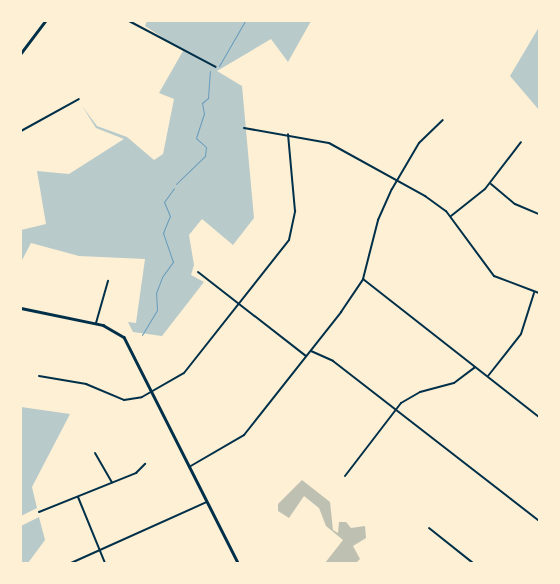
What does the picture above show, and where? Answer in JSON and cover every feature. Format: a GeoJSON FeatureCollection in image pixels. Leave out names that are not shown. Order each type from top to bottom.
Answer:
{"type":"FeatureCollection","features":[{"type":"Feature","properties":{"kind":"main road"},"geometry":{"type":"LineString","coordinates":[[21,53],[45,21]]}},
{"type":"Feature","properties":{"kind":"main road"},"geometry":{"type":"LineString","coordinates":[[21,308],[96,323],[124,336],[238,563]]}},
{"type":"Feature","properties":{"kind":"street"},"geometry":{"type":"LineString","coordinates":[[129,21],[216,68]]}},
{"type":"Feature","properties":{"kind":"street"},"geometry":{"type":"LineString","coordinates":[[21,131],[79,99]]}},
{"type":"Feature","properties":{"kind":"street"},"geometry":{"type":"LineString","coordinates":[[190,467],[244,435],[310,351],[363,279],[381,212],[418,143],[443,120]]}},
{"type":"Feature","properties":{"kind":"street"},"geometry":{"type":"LineString","coordinates":[[244,128],[288,134],[329,143],[397,181],[451,216],[488,270],[508,285],[539,293]]}},
{"type":"Feature","properties":{"kind":"street"},"geometry":{"type":"LineString","coordinates":[[39,376],[86,384],[119,400],[152,392],[191,366],[240,304],[292,233],[295,211],[288,134]]}},
{"type":"Feature","properties":{"kind":"street"},"geometry":{"type":"LineString","coordinates":[[451,216],[490,184],[521,142]]}},
{"type":"Feature","properties":{"kind":"street"},"geometry":{"type":"LineString","coordinates":[[490,184],[516,204],[539,214]]}},
{"type":"Feature","properties":{"kind":"street"},"geometry":{"type":"LineString","coordinates":[[198,272],[306,356]]}},
{"type":"Feature","properties":{"kind":"street"},"geometry":{"type":"LineString","coordinates":[[363,279],[539,417]]}},
{"type":"Feature","properties":{"kind":"street"},"geometry":{"type":"LineString","coordinates":[[96,323],[108,280]]}},
{"type":"Feature","properties":{"kind":"street"},"geometry":{"type":"LineString","coordinates":[[487,377],[521,334],[534,293]]}},
{"type":"Feature","properties":{"kind":"street"},"geometry":{"type":"LineString","coordinates":[[310,351],[333,361],[539,521]]}},
{"type":"Feature","properties":{"kind":"street"},"geometry":{"type":"LineString","coordinates":[[346,476],[396,410],[414,394],[454,383],[475,367]]}},
{"type":"Feature","properties":{"kind":"street"},"geometry":{"type":"LineString","coordinates":[[95,453],[112,483]]}},
{"type":"Feature","properties":{"kind":"street"},"geometry":{"type":"LineString","coordinates":[[39,512],[112,483],[146,464]]}},
{"type":"Feature","properties":{"kind":"street"},"geometry":{"type":"LineString","coordinates":[[78,496],[105,563]]}},
{"type":"Feature","properties":{"kind":"street"},"geometry":{"type":"LineString","coordinates":[[71,563],[99,548],[207,502]]}},
{"type":"Feature","properties":{"kind":"street"},"geometry":{"type":"LineString","coordinates":[[429,528],[473,563]]}},
{"type":"Feature","properties":{"kind":"shaded area"},"geometry":{"type":"Polygon","coordinates":[[[147,21],[311,21],[288,62],[271,39],[217,71],[242,86],[254,218],[233,245],[202,219],[189,235],[194,265],[191,275],[204,282],[162,336],[133,332],[128,322],[136,323],[145,259],[79,256],[31,243],[21,262],[21,230],[46,224],[37,171],[69,174],[124,139],[96,128],[82,106],[97,126],[127,137],[154,160],[163,154],[174,99],[159,93],[183,51],[145,26],[147,21]]]}},
{"type":"Feature","properties":{"kind":"shaded area"},"geometry":{"type":"Polygon","coordinates":[[[539,27],[539,110],[510,76],[539,27]]]}},
{"type":"Feature","properties":{"kind":"shaded area"},"geometry":{"type":"Polygon","coordinates":[[[21,407],[70,414],[32,487],[37,508],[21,516],[21,407]]]}},
{"type":"Feature","properties":{"kind":"shaded area"},"geometry":{"type":"Polygon","coordinates":[[[39,517],[45,540],[28,563],[21,563],[21,526],[39,517]]]}},
{"type":"Feature","properties":{"kind":"building"},"geometry":{"type":"Polygon","coordinates":[[[302,480],[330,502],[333,530],[338,533],[339,522],[346,522],[351,528],[365,526],[366,538],[353,546],[360,559],[356,563],[325,563],[343,540],[326,526],[319,508],[304,496],[289,518],[278,511],[278,504],[302,480]]]}},
{"type":"Feature","properties":{"kind":"waterway"},"geometry":{"type":"LineString","coordinates":[[219,66],[245,21]]}},
{"type":"Feature","properties":{"kind":"waterway"},"geometry":{"type":"LineString","coordinates":[[176,184],[205,156],[206,147],[196,138],[204,114],[202,103],[208,98],[210,71]]}},
{"type":"Feature","properties":{"kind":"waterway"},"geometry":{"type":"LineString","coordinates":[[142,335],[157,310],[156,293],[162,277],[173,262],[163,233],[170,216],[164,202],[174,188]]}}]}
